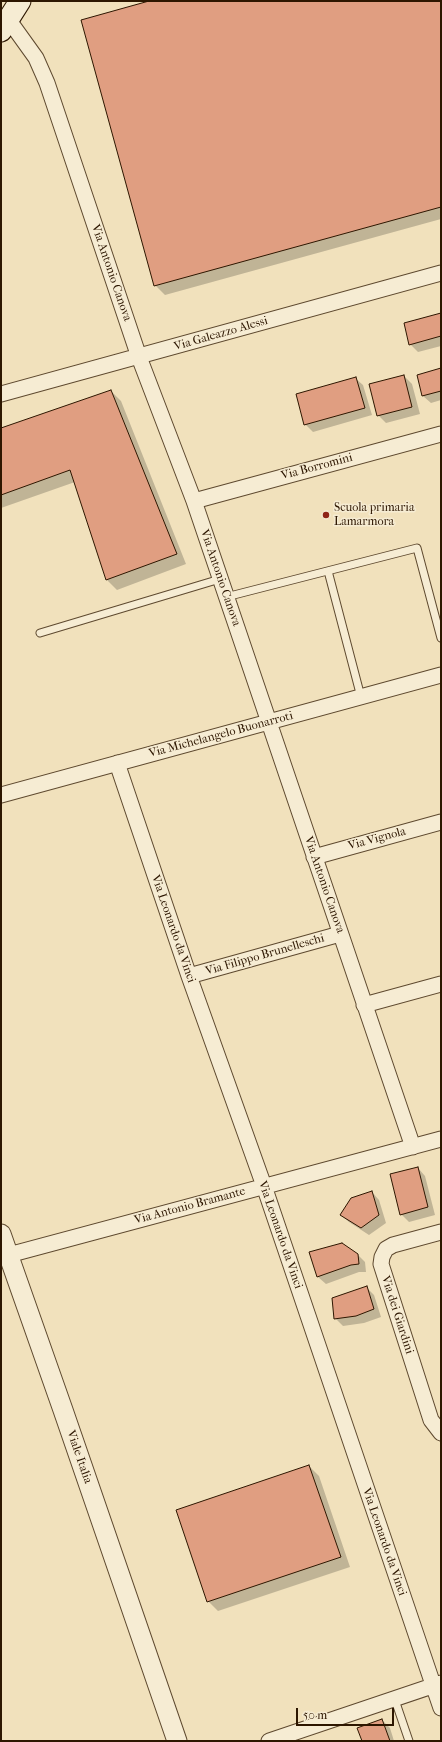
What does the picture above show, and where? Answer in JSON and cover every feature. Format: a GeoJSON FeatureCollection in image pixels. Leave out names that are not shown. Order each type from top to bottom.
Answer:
{"type":"FeatureCollection","features":[{"type":"Feature","properties":{"kind":"main road"},"geometry":{"type":"LineString","coordinates":[[5,25],[20,1]]}},
{"type":"Feature","properties":{"kind":"street","name":"Via Antonio Canova"},"geometry":{"type":"LineString","coordinates":[[5,25],[26,43],[42,68],[139,357],[194,501],[413,1147]]}},
{"type":"Feature","properties":{"kind":"street","name":"Via Galeazzo Alessi"},"geometry":{"type":"LineString","coordinates":[[1,394],[441,273]]}},
{"type":"Feature","properties":{"kind":"street","name":"Via Borromini"},"geometry":{"type":"LineString","coordinates":[[194,501],[441,434]]}},
{"type":"Feature","properties":{"kind":"street","name":"Via Michelangelo Buonarroti"},"geometry":{"type":"LineString","coordinates":[[1,795],[441,675]]}},
{"type":"Feature","properties":{"kind":"street","name":"Via Leonardo da Vinci"},"geometry":{"type":"LineString","coordinates":[[117,763],[189,976],[264,1186],[437,1685],[441,1708]]}},
{"type":"Feature","properties":{"kind":"street","name":"Via Vignola"},"geometry":{"type":"LineString","coordinates":[[314,857],[441,822]]}},
{"type":"Feature","properties":{"kind":"street","name":"Via Filippo Brunelleschi"},"geometry":{"type":"LineString","coordinates":[[189,976],[340,934]]}},
{"type":"Feature","properties":{"kind":"street"},"geometry":{"type":"LineString","coordinates":[[364,1005],[441,984]]}},
{"type":"Feature","properties":{"kind":"street","name":"Via Antonio Bramante"},"geometry":{"type":"LineString","coordinates":[[5,1256],[441,1139]]}},
{"type":"Feature","properties":{"kind":"street","name":"Via dei Giardini"},"geometry":{"type":"LineString","coordinates":[[441,1232],[393,1245],[386,1249],[382,1257],[381,1264],[431,1420],[441,1433]]}},
{"type":"Feature","properties":{"kind":"street","name":"Viale Italia"},"geometry":{"type":"LineString","coordinates":[[1,1234],[5,1256],[63,1410],[177,1741]]}},
{"type":"Feature","properties":{"kind":"street","name":"Viale Italia"},"geometry":{"type":"LineString","coordinates":[[155,1680],[158,1698],[173,1741]]}},
{"type":"Feature","properties":{"kind":"street"},"geometry":{"type":"LineString","coordinates":[[270,1741],[437,1685]]}},
{"type":"Feature","properties":{"kind":"lane"},"geometry":{"type":"LineString","coordinates":[[226,597],[417,548],[441,638]]}},
{"type":"Feature","properties":{"kind":"lane"},"geometry":{"type":"LineString","coordinates":[[328,570],[361,696]]}},
{"type":"Feature","properties":{"kind":"lane"},"geometry":{"type":"LineString","coordinates":[[40,633],[220,579]]}},
{"type":"Feature","properties":{"kind":"lane"},"geometry":{"type":"LineString","coordinates":[[395,1700],[409,1741]]}},
{"type":"Feature","properties":{"kind":"building"},"geometry":{"type":"Polygon","coordinates":[[[149,1],[441,1],[441,207],[154,286],[81,20],[149,1]]]}},
{"type":"Feature","properties":{"kind":"building"},"geometry":{"type":"Polygon","coordinates":[[[441,313],[441,336],[409,345],[404,323],[441,313]]]}},
{"type":"Feature","properties":{"kind":"building"},"geometry":{"type":"Polygon","coordinates":[[[441,368],[441,391],[422,396],[417,375],[441,368]]]}},
{"type":"Feature","properties":{"kind":"building"},"geometry":{"type":"Polygon","coordinates":[[[404,375],[412,407],[377,416],[369,384],[404,375]]]}},
{"type":"Feature","properties":{"kind":"building"},"geometry":{"type":"Polygon","coordinates":[[[356,377],[365,408],[304,425],[296,394],[356,377]]]}},
{"type":"Feature","properties":{"kind":"building"},"geometry":{"type":"Polygon","coordinates":[[[111,390],[177,554],[106,580],[70,470],[1,495],[1,428],[111,390]]]}},
{"type":"Feature","properties":{"kind":"building"},"geometry":{"type":"Polygon","coordinates":[[[418,1167],[428,1207],[400,1215],[390,1174],[418,1167]]]}},
{"type":"Feature","properties":{"kind":"building"},"geometry":{"type":"Polygon","coordinates":[[[372,1191],[379,1215],[361,1228],[340,1215],[351,1198],[372,1191]]]}},
{"type":"Feature","properties":{"kind":"building"},"geometry":{"type":"Polygon","coordinates":[[[342,1243],[358,1254],[359,1264],[351,1265],[317,1277],[309,1252],[342,1243]]]}},
{"type":"Feature","properties":{"kind":"building"},"geometry":{"type":"Polygon","coordinates":[[[367,1286],[374,1309],[356,1316],[334,1319],[332,1298],[367,1286]]]}},
{"type":"Feature","properties":{"kind":"building"},"geometry":{"type":"Polygon","coordinates":[[[309,1465],[341,1557],[207,1602],[176,1510],[309,1465]]]}},
{"type":"Feature","properties":{"kind":"building"},"geometry":{"type":"Polygon","coordinates":[[[382,1719],[390,1741],[362,1741],[357,1728],[382,1719]]]}},
{"type":"Feature","properties":{"kind":"place","name":"Scuola primaria Lamarmora"},"geometry":{"type":"Point","coordinates":[326,515]}}]}
